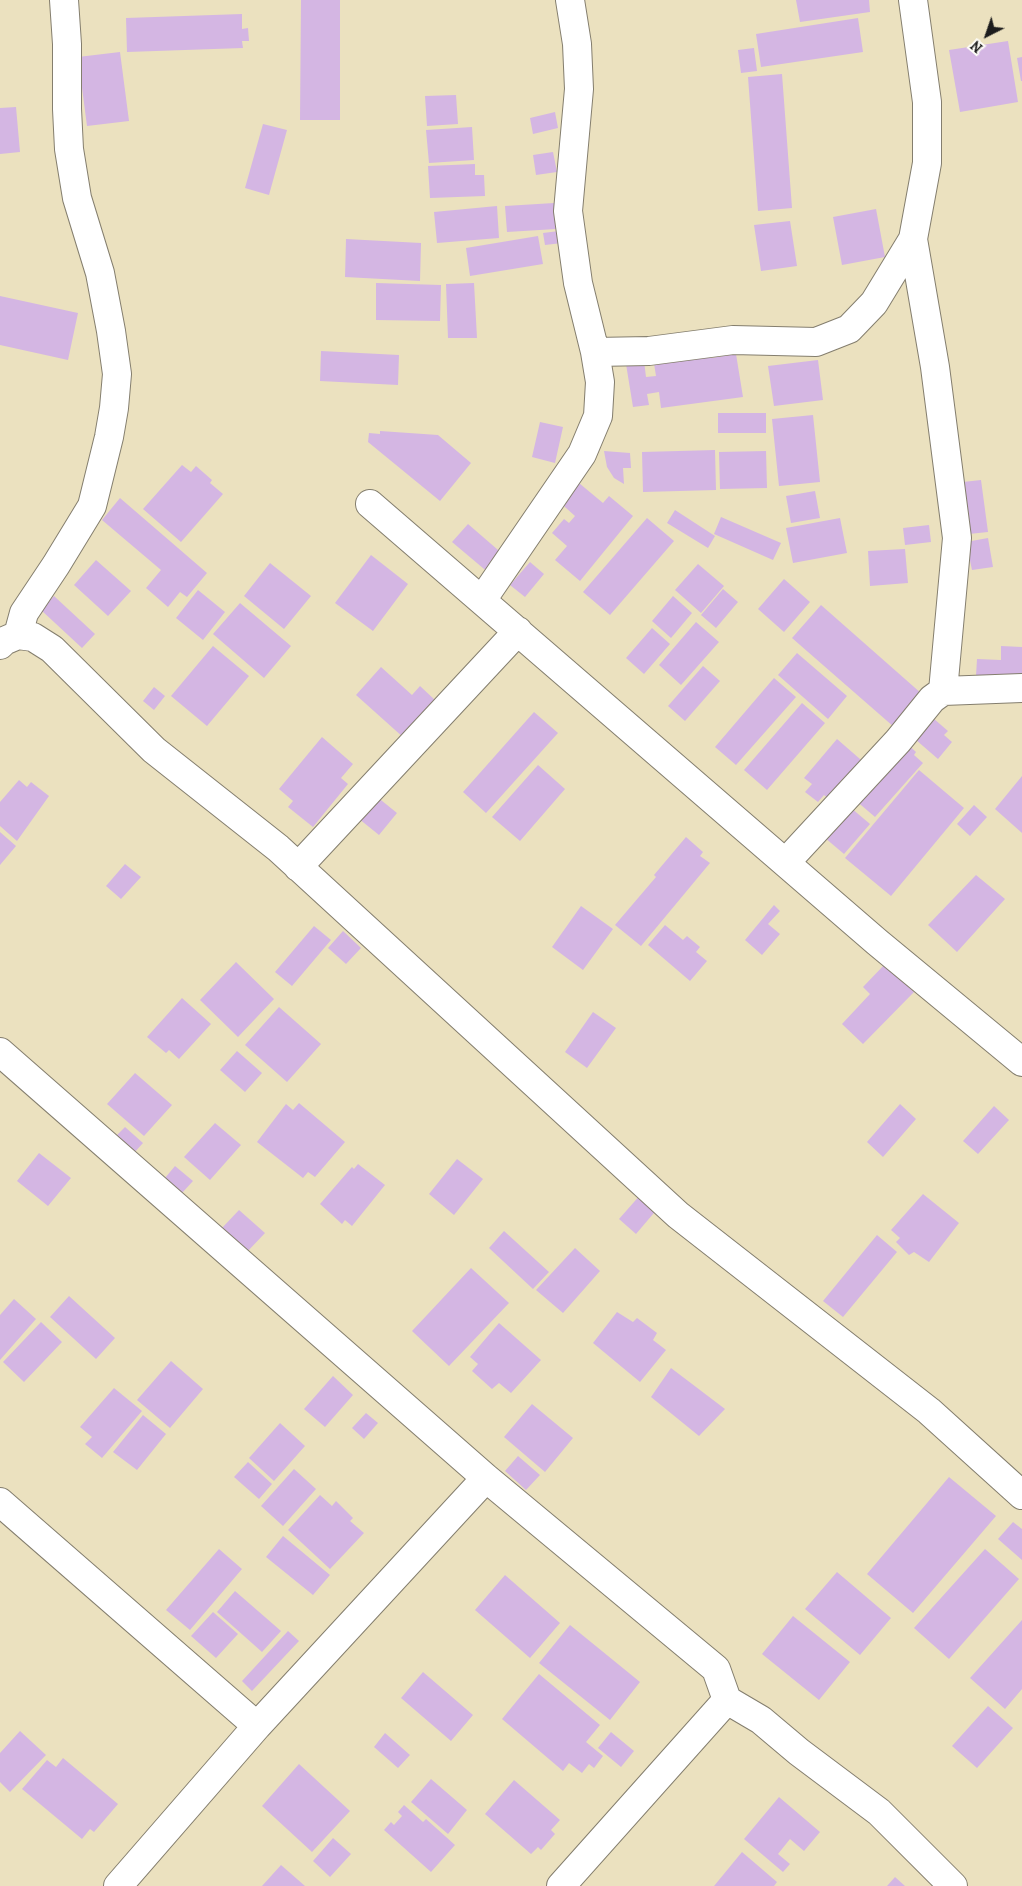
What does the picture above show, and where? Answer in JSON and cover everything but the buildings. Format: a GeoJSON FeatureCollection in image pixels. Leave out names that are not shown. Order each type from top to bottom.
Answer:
{"type":"FeatureCollection","features":[{"type":"Feature","properties":{"kind":"street"},"geometry":{"type":"LineString","coordinates":[[9,640],[92,506],[110,436],[115,399],[117,374],[111,331],[100,273],[77,198],[69,149],[67,109],[68,44],[64,0]]}},
{"type":"Feature","properties":{"kind":"street"},"geometry":{"type":"LineString","coordinates":[[482,600],[582,454],[598,416],[600,382],[595,352],[578,283],[568,211],[579,89],[577,44],[570,0]]}},
{"type":"Feature","properties":{"kind":"street"},"geometry":{"type":"LineString","coordinates":[[595,352],[649,351],[733,340],[816,342],[849,329],[874,302],[913,239],[928,163],[927,102],[913,0]]}},
{"type":"Feature","properties":{"kind":"street"},"geometry":{"type":"LineString","coordinates":[[913,239],[935,367],[957,538],[943,691]]}},
{"type":"Feature","properties":{"kind":"street"},"geometry":{"type":"LineString","coordinates":[[370,504],[877,942],[1022,1062]]}},
{"type":"Feature","properties":{"kind":"street"},"geometry":{"type":"LineString","coordinates":[[298,867],[518,631]]}},
{"type":"Feature","properties":{"kind":"street"},"geometry":{"type":"LineString","coordinates":[[9,640],[33,637],[52,649],[154,750],[278,848],[678,1215],[929,1411],[1022,1495]]}},
{"type":"Feature","properties":{"kind":"street"},"geometry":{"type":"LineString","coordinates":[[786,862],[898,741],[932,699],[943,691],[1022,688]]}},
{"type":"Feature","properties":{"kind":"street"},"geometry":{"type":"LineString","coordinates":[[0,1052],[486,1478],[716,1669],[727,1700],[761,1720],[799,1752],[878,1812],[953,1886]]}},
{"type":"Feature","properties":{"kind":"street"},"geometry":{"type":"LineString","coordinates":[[118,1886],[257,1726],[486,1478]]}},
{"type":"Feature","properties":{"kind":"street"},"geometry":{"type":"LineString","coordinates":[[0,1502],[257,1726]]}},
{"type":"Feature","properties":{"kind":"street"},"geometry":{"type":"LineString","coordinates":[[561,1886],[727,1700]]}}]}
